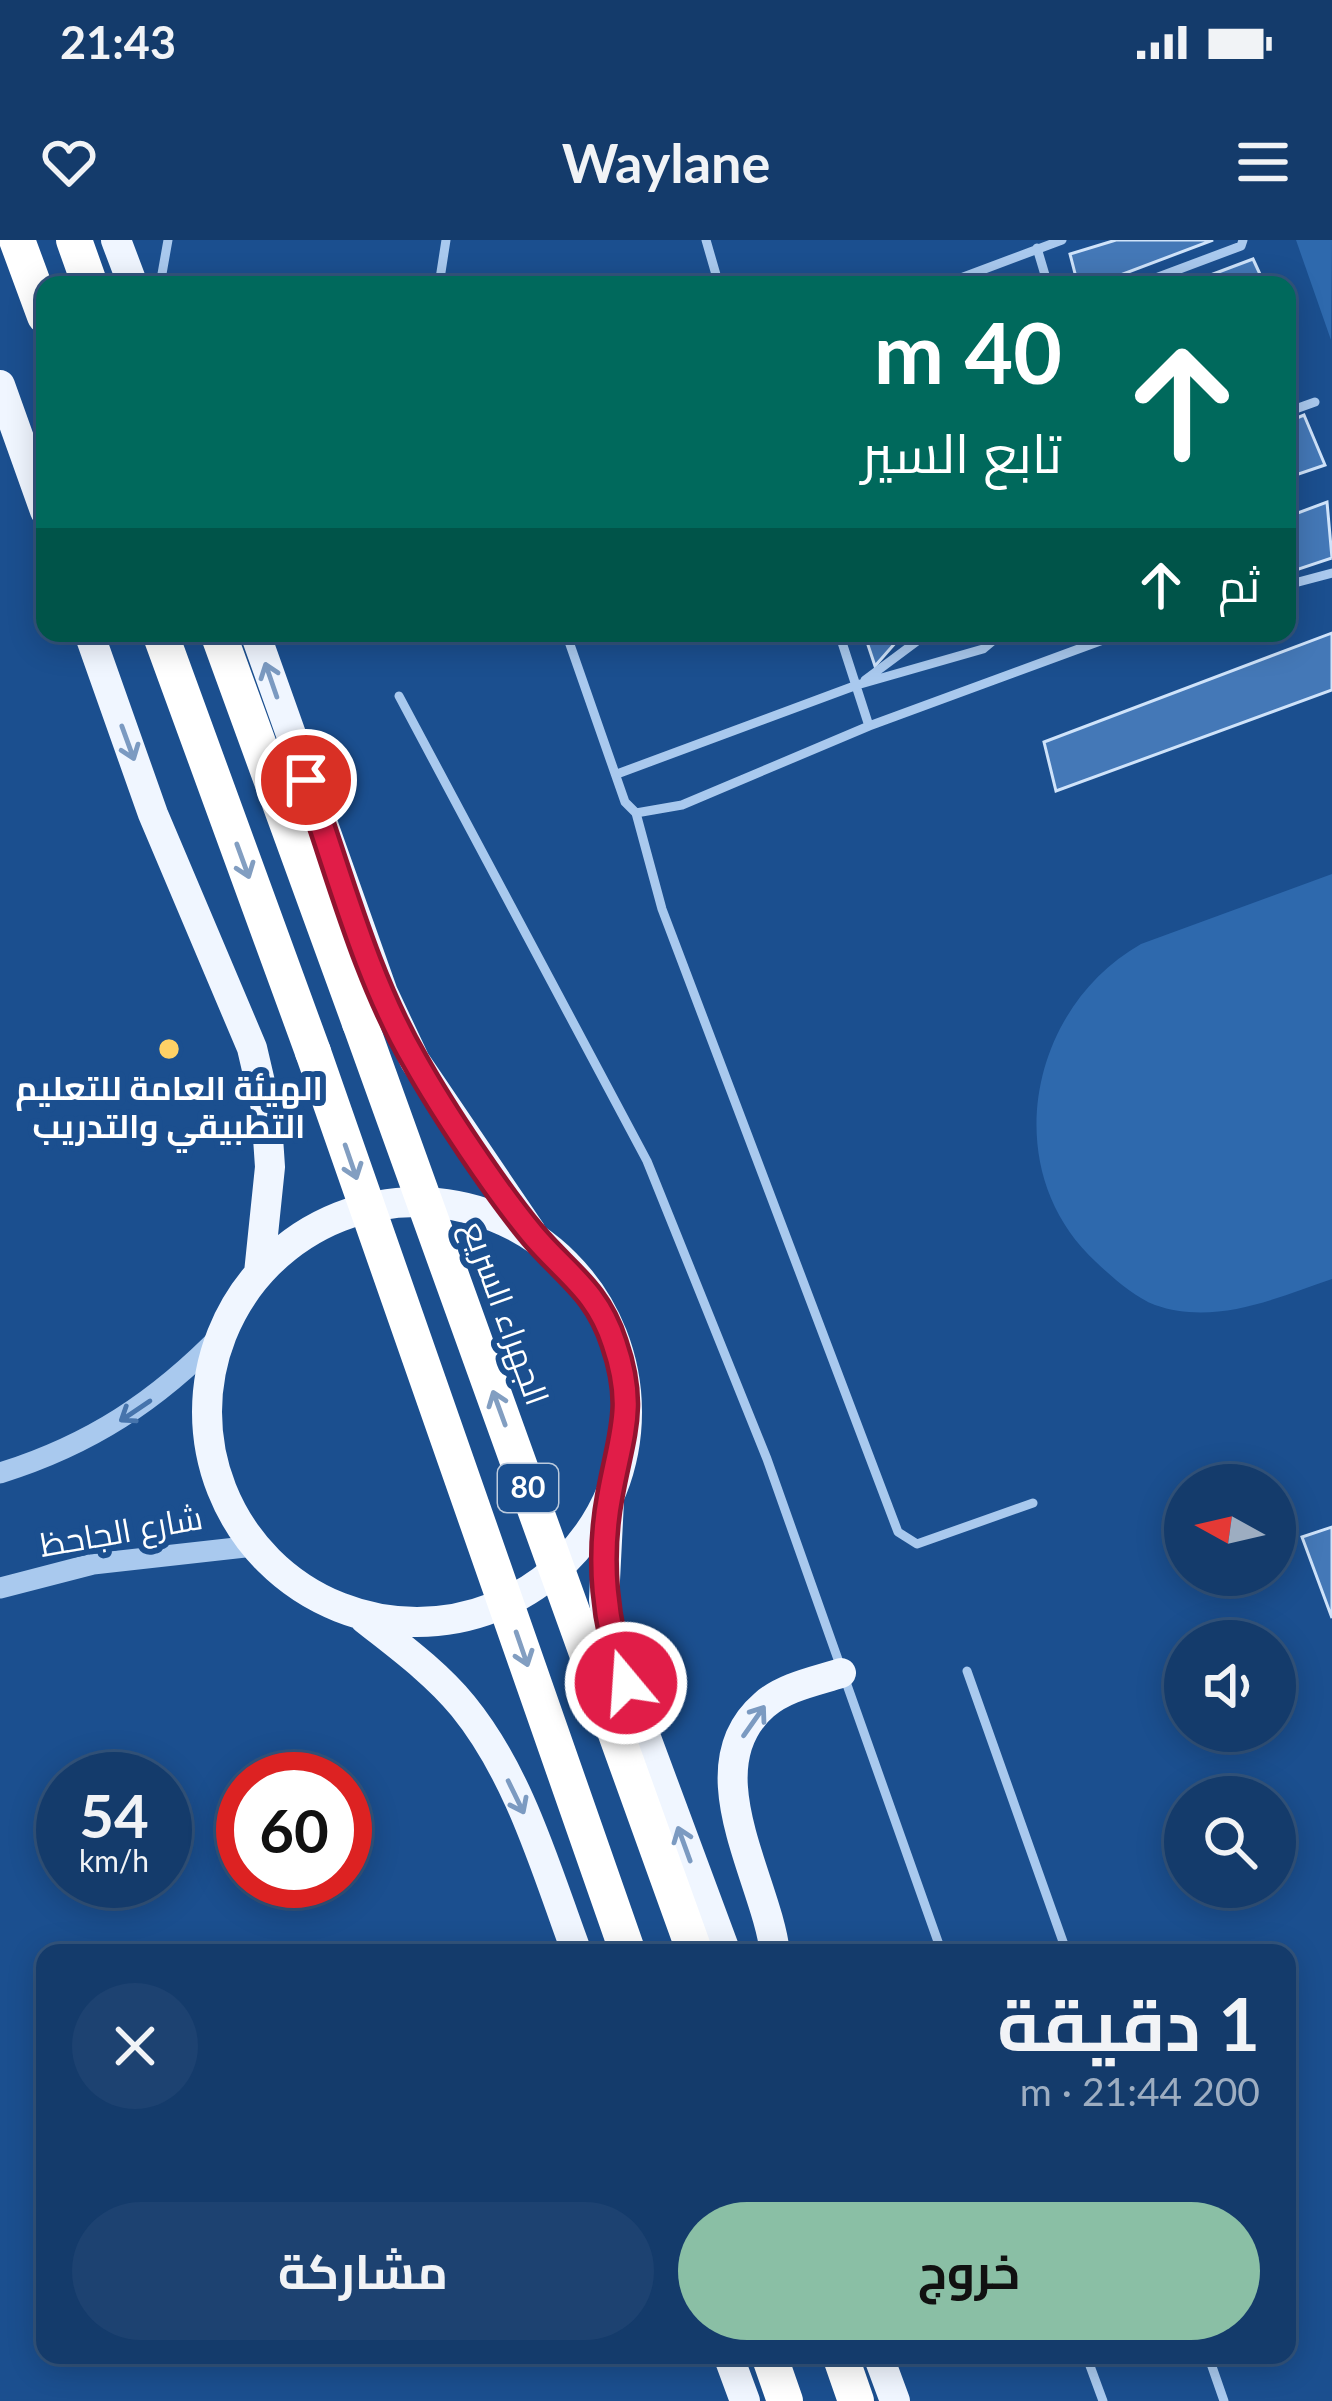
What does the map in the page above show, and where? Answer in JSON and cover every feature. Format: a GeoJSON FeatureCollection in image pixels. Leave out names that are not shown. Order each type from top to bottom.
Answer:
{"type":"FeatureCollection","features":[{"type":"Feature","properties":{"kind":"highway"},"geometry":{"type":"LineString","coordinates":[[17,240],[36,292]]}},
{"type":"Feature","properties":{"kind":"highway"},"geometry":{"type":"LineString","coordinates":[[74,240],[87,276]]}},
{"type":"Feature","properties":{"kind":"highway","name":"80"},"geometry":{"type":"LineString","coordinates":[[163,642],[625,1944]]}},
{"type":"Feature","properties":{"kind":"highway","name":"الجهراء السريع"},"geometry":{"type":"LineString","coordinates":[[221,642],[692,1944]]}},
{"type":"Feature","properties":{"kind":"highway"},"geometry":{"type":"LineString","coordinates":[[772,2364],[785,2401]]}},
{"type":"Feature","properties":{"kind":"highway"},"geometry":{"type":"LineString","coordinates":[[843,2364],[856,2401]]}},
{"type":"Feature","properties":{"kind":"main road"},"geometry":{"type":"LineString","coordinates":[[116,240],[130,276]]}},
{"type":"Feature","properties":{"kind":"main road"},"geometry":{"type":"LineString","coordinates":[[0,385],[36,486]]}},
{"type":"Feature","properties":{"kind":"main road"},"geometry":{"type":"LineString","coordinates":[[91,642],[153,814],[252,1048],[266,1108],[270,1167],[260,1274]]}},
{"type":"Feature","properties":{"kind":"main road","name":"الجهراء السريع"},"geometry":{"type":"LineString","coordinates":[[257,642],[399,1027],[415,1061],[534,1238]]}},
{"type":"Feature","properties":{"kind":"main road"},"geometry":{"type":"LineString","coordinates":[[574,1944],[526,1817],[492,1749],[433,1672],[360,1615],[302,1588],[254,1546],[222,1490],[208,1428],[208,1396],[223,1334],[260,1274],[311,1230],[341,1216],[391,1204],[440,1203],[473,1209],[534,1238],[570,1269],[599,1308],[622,1368],[625,1432],[610,1495],[604,1600],[609,1638],[723,1944]]}},
{"type":"Feature","properties":{"kind":"main road"},"geometry":{"type":"LineString","coordinates":[[360,1615],[427,1623],[492,1609],[523,1594],[574,1552],[610,1495]]}},
{"type":"Feature","properties":{"kind":"main road"},"geometry":{"type":"LineString","coordinates":[[772,1944],[736,1815],[737,1757],[745,1729],[764,1706],[841,1673]]}},
{"type":"Feature","properties":{"kind":"main road"},"geometry":{"type":"LineString","coordinates":[[731,2364],[745,2401]]}},
{"type":"Feature","properties":{"kind":"main road"},"geometry":{"type":"LineString","coordinates":[[881,2364],[895,2401]]}},
{"type":"Feature","properties":{"kind":"street"},"geometry":{"type":"LineString","coordinates":[[0,1473],[99,1435],[176,1381],[223,1334]]}},
{"type":"Feature","properties":{"kind":"street","name":"شارع الجاحظ"},"geometry":{"type":"LineString","coordinates":[[0,1588],[93,1564],[254,1546]]}},
{"type":"Feature","properties":{"kind":"lane"},"geometry":{"type":"LineString","coordinates":[[162,276],[168,240]]}},
{"type":"Feature","properties":{"kind":"lane"},"geometry":{"type":"LineString","coordinates":[[440,276],[446,240]]}},
{"type":"Feature","properties":{"kind":"lane"},"geometry":{"type":"LineString","coordinates":[[706,240],[716,276]]}},
{"type":"Feature","properties":{"kind":"lane"},"geometry":{"type":"LineString","coordinates":[[965,276],[1061,240]]}},
{"type":"Feature","properties":{"kind":"lane"},"geometry":{"type":"LineString","coordinates":[[1158,276],[1244,240]]}},
{"type":"Feature","properties":{"kind":"lane"},"geometry":{"type":"LineString","coordinates":[[1037,248],[1045,276]]}},
{"type":"Feature","properties":{"kind":"lane"},"geometry":{"type":"LineString","coordinates":[[1296,409],[1315,402]]}},
{"type":"Feature","properties":{"kind":"lane"},"geometry":{"type":"LineString","coordinates":[[1296,583],[1332,573]]}},
{"type":"Feature","properties":{"kind":"lane"},"geometry":{"type":"LineString","coordinates":[[569,642],[625,802],[636,813],[662,908],[898,1532],[917,1544],[936,1542],[1033,1503]]}},
{"type":"Feature","properties":{"kind":"lane"},"geometry":{"type":"LineString","coordinates":[[842,642],[869,725]]}},
{"type":"Feature","properties":{"kind":"lane"},"geometry":{"type":"LineString","coordinates":[[857,685],[916,642]]}},
{"type":"Feature","properties":{"kind":"lane"},"geometry":{"type":"LineString","coordinates":[[617,774],[857,685],[982,650],[991,642]]}},
{"type":"Feature","properties":{"kind":"lane"},"geometry":{"type":"LineString","coordinates":[[636,813],[682,805],[869,725],[1097,642]]}},
{"type":"Feature","properties":{"kind":"lane"},"geometry":{"type":"LineString","coordinates":[[399,696],[647,1161],[767,1459],[939,1944]]}},
{"type":"Feature","properties":{"kind":"lane"},"geometry":{"type":"LineString","coordinates":[[967,1671],[1063,1944]]}},
{"type":"Feature","properties":{"kind":"lane"},"geometry":{"type":"LineString","coordinates":[[1089,2364],[1103,2401]]}},
{"type":"Feature","properties":{"kind":"lane"},"geometry":{"type":"LineString","coordinates":[[1211,2364],[1224,2401]]}},
{"type":"Feature","properties":{"kind":"shaded area"},"geometry":{"type":"Polygon","coordinates":[[[1296,240],[1332,240],[1331,340],[1296,240]]]}},
{"type":"Feature","properties":{"kind":"shaded area"},"geometry":{"type":"Polygon","coordinates":[[[1332,874],[1332,1279],[1223,1311],[1178,1311],[1155,1305],[1131,1292],[1096,1262],[1065,1225],[1045,1183],[1037,1138],[1039,1093],[1051,1049],[1072,1008],[1103,972],[1141,944],[1332,874]]]}},
{"type":"Feature","properties":{"kind":"building"},"geometry":{"type":"Polygon","coordinates":[[[1116,240],[1213,240],[1118,276],[1076,276],[1070,254],[1116,240]]]}},
{"type":"Feature","properties":{"kind":"building"},"geometry":{"type":"Polygon","coordinates":[[[1253,259],[1261,276],[1208,276],[1253,259]]]}},
{"type":"Feature","properties":{"kind":"building"},"geometry":{"type":"Polygon","coordinates":[[[1304,415],[1325,465],[1296,475],[1296,418],[1304,415]]]}},
{"type":"Feature","properties":{"kind":"building"},"geometry":{"type":"Polygon","coordinates":[[[1327,502],[1332,558],[1296,570],[1296,514],[1327,502]]]}},
{"type":"Feature","properties":{"kind":"building"},"geometry":{"type":"Polygon","coordinates":[[[1332,633],[1332,690],[1056,791],[1044,742],[1332,633]]]}},
{"type":"Feature","properties":{"kind":"building"},"geometry":{"type":"Polygon","coordinates":[[[867,642],[896,642],[875,666],[867,642]]]}},
{"type":"Feature","properties":{"kind":"building"},"geometry":{"type":"Polygon","coordinates":[[[1332,1527],[1332,1618],[1302,1537],[1332,1527]]]}},
{"type":"Feature","properties":{"kind":"place","name":"الهيئة العامة للتعليم التطبيقي والتدريب"},"geometry":{"type":"Point","coordinates":[169,1049]}},
{"type":"Feature","properties":{"kind":"route"},"geometry":{"type":"LineString","coordinates":[[306,780],[383,993],[415,1061],[534,1238],[581,1281],[613,1337],[622,1368],[625,1432],[610,1495],[604,1600],[609,1638],[626,1683]]}}]}
